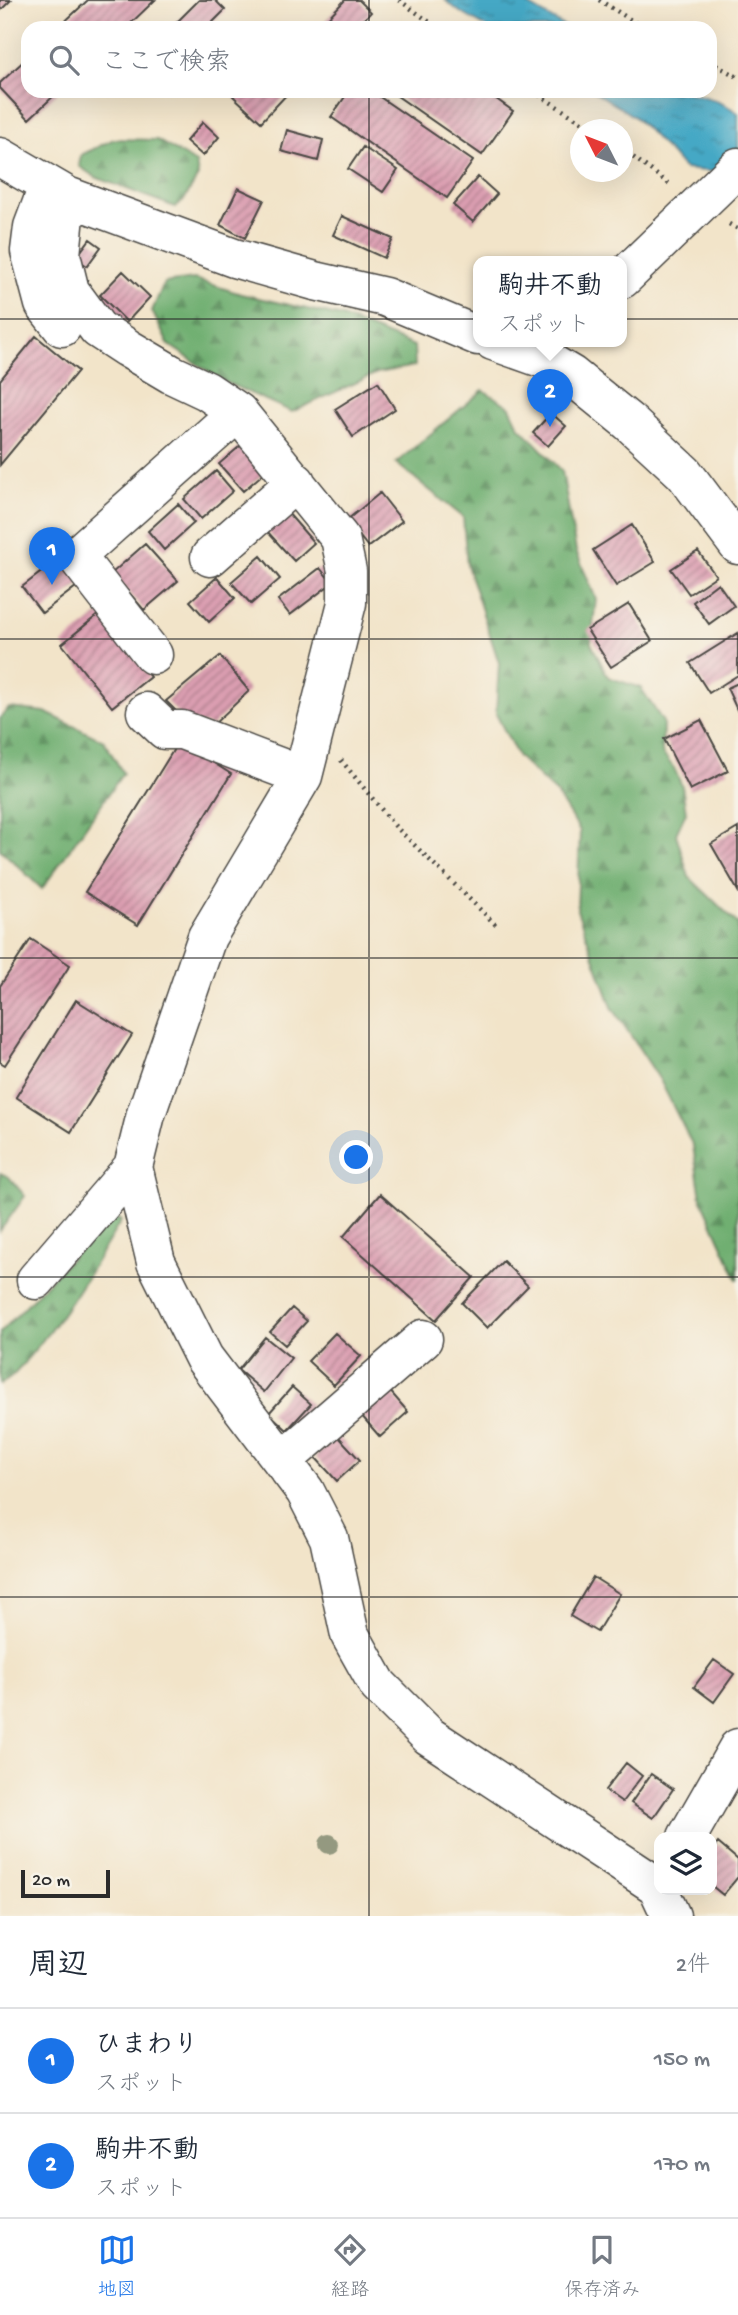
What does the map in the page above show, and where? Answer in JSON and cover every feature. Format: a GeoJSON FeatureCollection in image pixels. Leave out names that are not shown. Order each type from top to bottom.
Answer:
{"type":"FeatureCollection","features":[{"type":"Feature","properties":{"kind":"street"},"geometry":{"type":"LineString","coordinates":[[0,157],[57,191],[234,258],[385,297],[473,334]]}},
{"type":"Feature","properties":{"kind":"street"},"geometry":{"type":"LineString","coordinates":[[627,274],[738,167]]}},
{"type":"Feature","properties":{"kind":"street"},"geometry":{"type":"LineString","coordinates":[[57,191],[33,227],[30,251],[44,304],[62,327]]}},
{"type":"Feature","properties":{"kind":"street"},"geometry":{"type":"LineString","coordinates":[[36,1280],[133,1167],[146,1114],[207,937],[303,776],[347,603],[347,571],[340,538],[238,412],[208,391],[171,374],[98,329],[70,292],[61,255],[57,191]]}},
{"type":"Feature","properties":{"kind":"street"},"geometry":{"type":"LineString","coordinates":[[532,347],[551,350],[571,375],[629,422],[684,473],[738,545]]}},
{"type":"Feature","properties":{"kind":"street"},"geometry":{"type":"LineString","coordinates":[[153,655],[76,556],[238,412]]}},
{"type":"Feature","properties":{"kind":"street"},"geometry":{"type":"LineString","coordinates":[[210,557],[296,482]]}},
{"type":"Feature","properties":{"kind":"street"},"geometry":{"type":"LineString","coordinates":[[146,712],[165,730],[182,730],[303,776]]}},
{"type":"Feature","properties":{"kind":"street"},"geometry":{"type":"LineString","coordinates":[[133,1167],[156,1262],[204,1358],[305,1491],[329,1538],[350,1635],[378,1685],[429,1736],[654,1889]]}},
{"type":"Feature","properties":{"kind":"street"},"geometry":{"type":"LineString","coordinates":[[282,1461],[423,1339]]}},
{"type":"Feature","properties":{"kind":"street"},"geometry":{"type":"LineString","coordinates":[[690,1832],[738,1748]]}},
{"type":"Feature","properties":{"kind":"path"},"geometry":{"type":"LineString","coordinates":[[399,0],[428,21]]}},
{"type":"Feature","properties":{"kind":"path"},"geometry":{"type":"LineString","coordinates":[[599,0],[633,21]]}},
{"type":"Feature","properties":{"kind":"path"},"geometry":{"type":"LineString","coordinates":[[717,66],[738,77]]}},
{"type":"Feature","properties":{"kind":"path"},"geometry":{"type":"LineString","coordinates":[[544,98],[577,119]]}},
{"type":"Feature","properties":{"kind":"path"},"geometry":{"type":"LineString","coordinates":[[316,730],[395,826],[498,927]]}},
{"type":"Feature","properties":{"kind":"green space"},"geometry":{"type":"Polygon","coordinates":[[[114,139],[157,140],[196,163],[198,176],[184,200],[175,207],[95,177],[79,166],[81,155],[114,139]]]}},
{"type":"Feature","properties":{"kind":"green space"},"geometry":{"type":"Polygon","coordinates":[[[194,279],[241,294],[342,317],[414,346],[415,366],[377,373],[292,412],[221,380],[168,344],[152,311],[164,283],[194,279]]]}},
{"type":"Feature","properties":{"kind":"green space"},"geometry":{"type":"Polygon","coordinates":[[[483,390],[510,407],[519,426],[562,471],[576,551],[596,599],[591,643],[608,677],[641,688],[663,722],[662,753],[674,768],[682,786],[686,812],[676,834],[689,877],[738,924],[738,1280],[701,1198],[693,1146],[660,1080],[612,1007],[577,910],[580,831],[556,793],[518,757],[496,714],[499,663],[467,565],[463,517],[396,463],[483,390]]]}},
{"type":"Feature","properties":{"kind":"green space"},"geometry":{"type":"Polygon","coordinates":[[[9,708],[45,712],[104,741],[123,773],[42,889],[0,849],[0,718],[9,708]]]}},
{"type":"Feature","properties":{"kind":"green space"},"geometry":{"type":"Polygon","coordinates":[[[0,1173],[9,1177],[25,1196],[0,1231],[0,1173]]]}},
{"type":"Feature","properties":{"kind":"green space"},"geometry":{"type":"Polygon","coordinates":[[[108,1214],[121,1221],[88,1274],[40,1343],[15,1373],[0,1384],[0,1333],[71,1258],[108,1214]]]}},
{"type":"Feature","properties":{"kind":"water"},"geometry":{"type":"Polygon","coordinates":[[[445,0],[520,0],[555,21],[476,21],[445,0]]]}},
{"type":"Feature","properties":{"kind":"water"},"geometry":{"type":"Polygon","coordinates":[[[605,98],[708,98],[722,103],[738,113],[738,174],[685,169],[636,118],[605,98]]]}},
{"type":"Feature","properties":{"kind":"building"},"geometry":{"type":"Polygon","coordinates":[[[0,0],[11,0],[0,11],[0,0]]]}},
{"type":"Feature","properties":{"kind":"building"},"geometry":{"type":"Polygon","coordinates":[[[88,0],[155,0],[133,21],[66,21],[88,0]]]}},
{"type":"Feature","properties":{"kind":"building"},"geometry":{"type":"Polygon","coordinates":[[[199,0],[215,0],[225,10],[214,21],[178,21],[199,0]]]}},
{"type":"Feature","properties":{"kind":"building"},"geometry":{"type":"Polygon","coordinates":[[[345,0],[359,0],[371,12],[363,21],[325,21],[345,0]]]}},
{"type":"Feature","properties":{"kind":"building"},"geometry":{"type":"Polygon","coordinates":[[[21,64],[21,98],[52,98],[29,119],[0,88],[0,83],[21,64]]]}},
{"type":"Feature","properties":{"kind":"building"},"geometry":{"type":"Polygon","coordinates":[[[235,98],[283,98],[261,122],[235,98]]]}},
{"type":"Feature","properties":{"kind":"building"},"geometry":{"type":"Polygon","coordinates":[[[344,98],[381,98],[473,161],[447,198],[331,117],[344,98]]]}},
{"type":"Feature","properties":{"kind":"building"},"geometry":{"type":"Polygon","coordinates":[[[400,98],[495,98],[513,111],[482,155],[400,98]]]}},
{"type":"Feature","properties":{"kind":"building"},"geometry":{"type":"Polygon","coordinates":[[[203,122],[219,137],[203,156],[186,141],[203,122]]]}},
{"type":"Feature","properties":{"kind":"building"},"geometry":{"type":"Polygon","coordinates":[[[287,130],[323,140],[318,161],[281,151],[287,130]]]}},
{"type":"Feature","properties":{"kind":"building"},"geometry":{"type":"Polygon","coordinates":[[[363,147],[398,170],[383,192],[348,169],[363,147]]]}},
{"type":"Feature","properties":{"kind":"building"},"geometry":{"type":"Polygon","coordinates":[[[478,177],[497,194],[473,222],[453,205],[478,177]]]}},
{"type":"Feature","properties":{"kind":"building"},"geometry":{"type":"Polygon","coordinates":[[[238,188],[264,200],[245,238],[220,225],[238,188]]]}},
{"type":"Feature","properties":{"kind":"building"},"geometry":{"type":"Polygon","coordinates":[[[342,216],[393,239],[384,258],[333,235],[342,216]]]}},
{"type":"Feature","properties":{"kind":"building"},"geometry":{"type":"Polygon","coordinates":[[[90,239],[101,247],[87,266],[76,258],[90,239]]]}},
{"type":"Feature","properties":{"kind":"building"},"geometry":{"type":"Polygon","coordinates":[[[123,271],[150,297],[127,322],[100,295],[123,271]]]}},
{"type":"Feature","properties":{"kind":"building"},"geometry":{"type":"Polygon","coordinates":[[[36,336],[78,371],[0,465],[0,380],[36,336]]]}},
{"type":"Feature","properties":{"kind":"building"},"geometry":{"type":"Polygon","coordinates":[[[378,382],[395,409],[353,437],[335,409],[378,382]]]}},
{"type":"Feature","properties":{"kind":"building"},"geometry":{"type":"Polygon","coordinates":[[[551,413],[566,426],[548,446],[533,433],[551,413]]]}},
{"type":"Feature","properties":{"kind":"building"},"geometry":{"type":"Polygon","coordinates":[[[246,441],[270,468],[243,491],[219,464],[246,441]]]}},
{"type":"Feature","properties":{"kind":"building"},"geometry":{"type":"Polygon","coordinates":[[[216,471],[233,491],[201,519],[184,499],[216,471]]]}},
{"type":"Feature","properties":{"kind":"building"},"geometry":{"type":"Polygon","coordinates":[[[380,493],[402,521],[368,547],[347,520],[380,493]]]}},
{"type":"Feature","properties":{"kind":"building"},"geometry":{"type":"Polygon","coordinates":[[[178,504],[194,523],[164,550],[148,531],[178,504]]]}},
{"type":"Feature","properties":{"kind":"building"},"geometry":{"type":"Polygon","coordinates":[[[287,512],[314,543],[294,561],[266,530],[287,512]]]}},
{"type":"Feature","properties":{"kind":"building"},"geometry":{"type":"Polygon","coordinates":[[[632,525],[655,562],[616,586],[593,550],[632,525]]]}},
{"type":"Feature","properties":{"kind":"building"},"geometry":{"type":"Polygon","coordinates":[[[145,544],[178,581],[144,610],[112,573],[145,544]]]}},
{"type":"Feature","properties":{"kind":"building"},"geometry":{"type":"Polygon","coordinates":[[[698,551],[716,576],[689,594],[671,569],[698,551]]]}},
{"type":"Feature","properties":{"kind":"building"},"geometry":{"type":"Polygon","coordinates":[[[261,556],[280,579],[251,604],[231,582],[261,556]]]}},
{"type":"Feature","properties":{"kind":"building"},"geometry":{"type":"Polygon","coordinates":[[[61,557],[81,583],[42,613],[22,587],[61,557]]]}},
{"type":"Feature","properties":{"kind":"building"},"geometry":{"type":"Polygon","coordinates":[[[320,568],[332,583],[290,615],[278,600],[320,568]]]}},
{"type":"Feature","properties":{"kind":"building"},"geometry":{"type":"Polygon","coordinates":[[[217,577],[235,598],[209,622],[190,601],[217,577]]]}},
{"type":"Feature","properties":{"kind":"building"},"geometry":{"type":"Polygon","coordinates":[[[718,583],[734,606],[709,624],[693,602],[718,583]]]}},
{"type":"Feature","properties":{"kind":"building"},"geometry":{"type":"Polygon","coordinates":[[[629,604],[652,641],[611,667],[587,630],[629,604]]]}},
{"type":"Feature","properties":{"kind":"building"},"geometry":{"type":"Polygon","coordinates":[[[99,614],[150,677],[112,707],[62,644],[99,614]]]}},
{"type":"Feature","properties":{"kind":"building"},"geometry":{"type":"Polygon","coordinates":[[[738,633],[738,675],[709,693],[690,663],[738,633]]]}},
{"type":"Feature","properties":{"kind":"building"},"geometry":{"type":"Polygon","coordinates":[[[220,656],[249,691],[212,726],[185,720],[166,701],[220,656]]]}},
{"type":"Feature","properties":{"kind":"building"},"geometry":{"type":"Polygon","coordinates":[[[738,683],[738,712],[727,688],[738,683]]]}},
{"type":"Feature","properties":{"kind":"building"},"geometry":{"type":"Polygon","coordinates":[[[701,720],[728,771],[690,790],[664,739],[701,720]]]}},
{"type":"Feature","properties":{"kind":"building"},"geometry":{"type":"Polygon","coordinates":[[[179,741],[231,774],[138,925],[85,892],[179,741]]]}},
{"type":"Feature","properties":{"kind":"building"},"geometry":{"type":"Polygon","coordinates":[[[738,828],[738,891],[711,844],[738,828]]]}},
{"type":"Feature","properties":{"kind":"building"},"geometry":{"type":"Polygon","coordinates":[[[31,939],[70,965],[5,1065],[0,1062],[0,986],[31,939]]]}},
{"type":"Feature","properties":{"kind":"building"},"geometry":{"type":"Polygon","coordinates":[[[76,1000],[132,1035],[71,1132],[16,1097],[76,1000]]]}},
{"type":"Feature","properties":{"kind":"building"},"geometry":{"type":"Polygon","coordinates":[[[380,1194],[474,1277],[436,1320],[343,1237],[380,1194]]]}},
{"type":"Feature","properties":{"kind":"building"},"geometry":{"type":"Polygon","coordinates":[[[503,1261],[528,1286],[487,1328],[462,1303],[503,1261]]]}},
{"type":"Feature","properties":{"kind":"building"},"geometry":{"type":"Polygon","coordinates":[[[292,1308],[307,1321],[285,1345],[270,1332],[292,1308]]]}},
{"type":"Feature","properties":{"kind":"building"},"geometry":{"type":"Polygon","coordinates":[[[335,1333],[361,1356],[334,1385],[308,1361],[335,1333]]]}},
{"type":"Feature","properties":{"kind":"building"},"geometry":{"type":"Polygon","coordinates":[[[265,1337],[291,1358],[264,1392],[238,1370],[265,1337]]]}},
{"type":"Feature","properties":{"kind":"building"},"geometry":{"type":"Polygon","coordinates":[[[292,1387],[311,1404],[287,1430],[269,1413],[292,1387]]]}},
{"type":"Feature","properties":{"kind":"building"},"geometry":{"type":"Polygon","coordinates":[[[389,1390],[408,1412],[380,1437],[361,1415],[389,1390]]]}},
{"type":"Feature","properties":{"kind":"building"},"geometry":{"type":"Polygon","coordinates":[[[338,1436],[360,1460],[337,1481],[315,1457],[338,1436]]]}},
{"type":"Feature","properties":{"kind":"building"},"geometry":{"type":"Polygon","coordinates":[[[593,1577],[620,1594],[597,1632],[570,1616],[593,1577]]]}},
{"type":"Feature","properties":{"kind":"building"},"geometry":{"type":"Polygon","coordinates":[[[714,1660],[734,1674],[714,1702],[694,1687],[714,1660]]]}},
{"type":"Feature","properties":{"kind":"building"},"geometry":{"type":"Polygon","coordinates":[[[626,1763],[642,1776],[622,1802],[605,1790],[626,1763]]]}},
{"type":"Feature","properties":{"kind":"building"},"geometry":{"type":"Polygon","coordinates":[[[651,1774],[673,1789],[653,1818],[631,1803],[651,1774]]]}},
{"type":"Feature","properties":{"kind":"building"},"geometry":{"type":"Polygon","coordinates":[[[717,1844],[738,1860],[738,1877],[723,1895],[717,1890],[717,1844]]]}},
{"type":"Feature","properties":{"kind":"place","name":"駒井不動"},"geometry":{"type":"Point","coordinates":[550,427]}},
{"type":"Feature","properties":{"kind":"place","name":"ひまわり"},"geometry":{"type":"Point","coordinates":[52,585]}}]}
